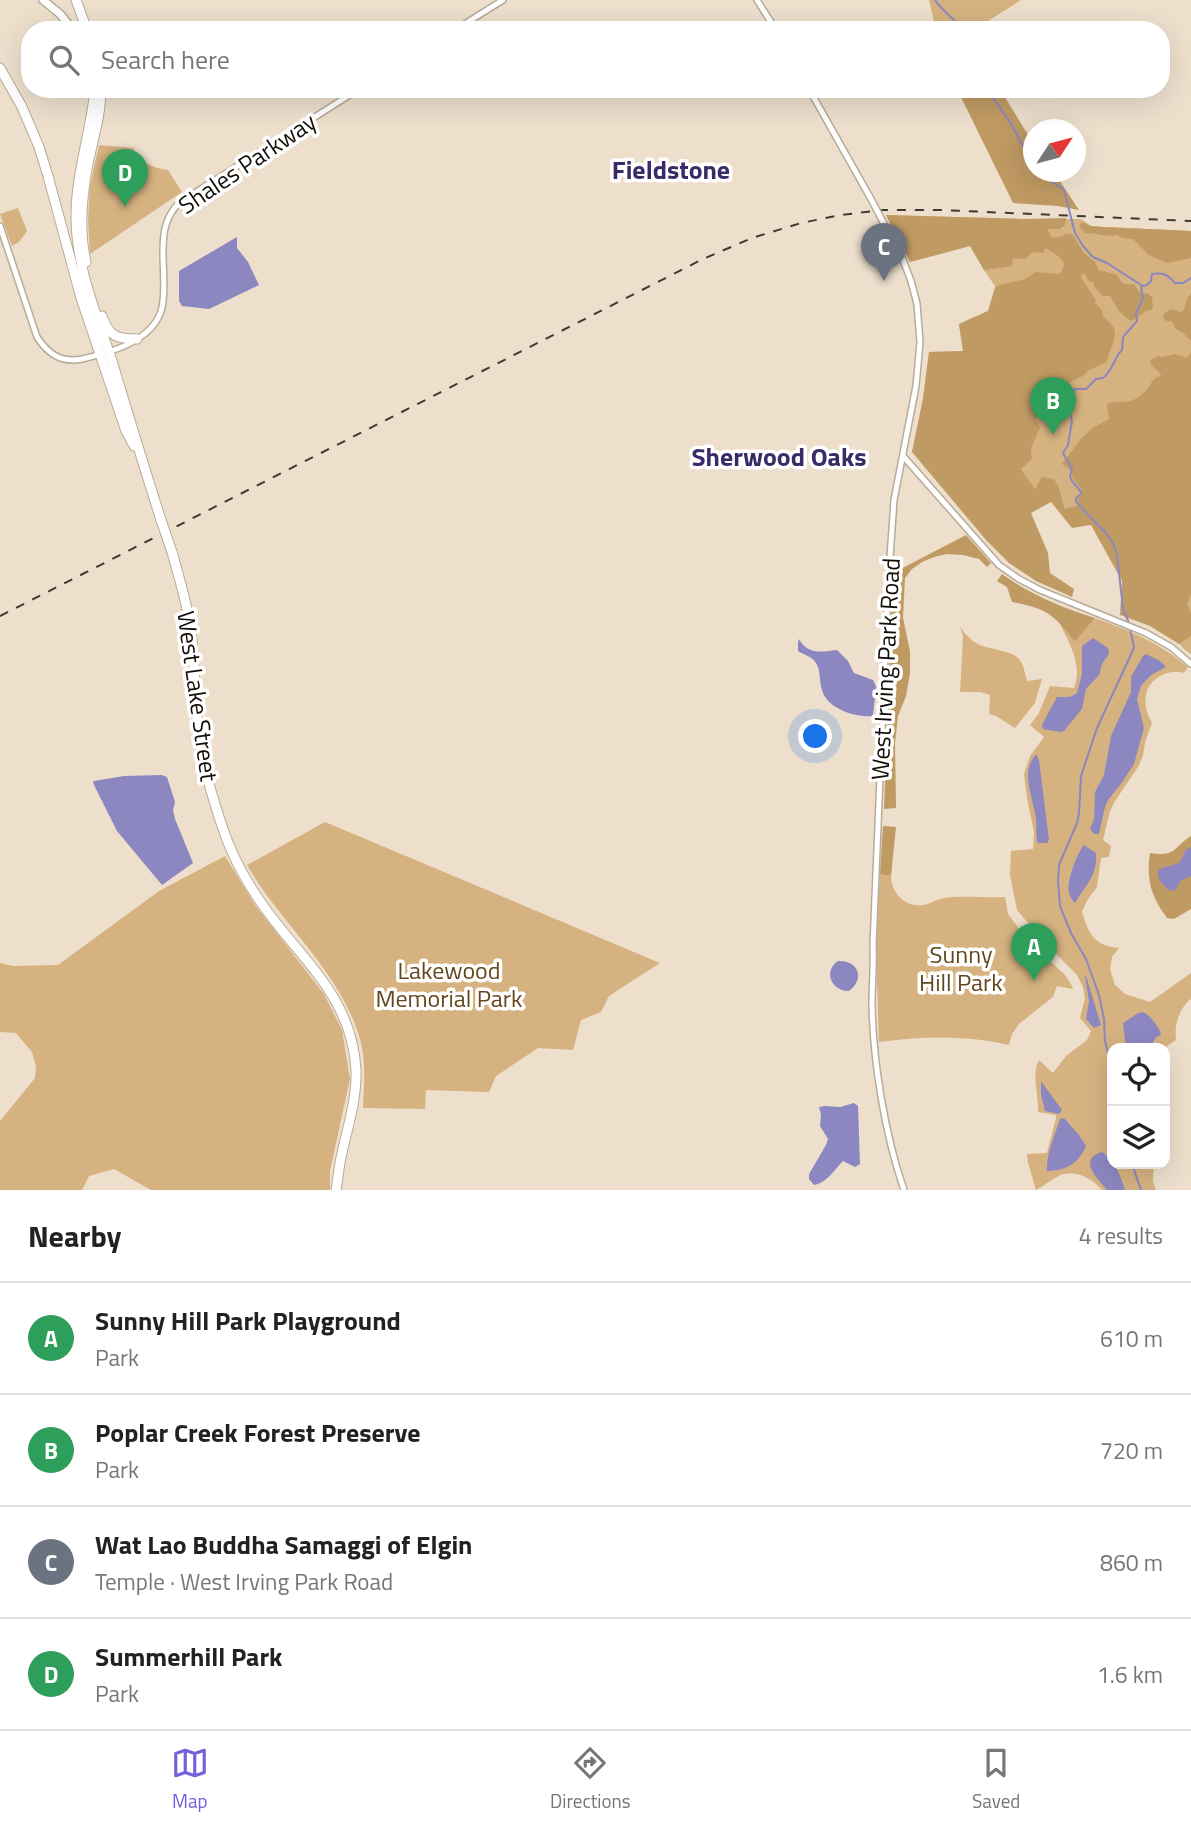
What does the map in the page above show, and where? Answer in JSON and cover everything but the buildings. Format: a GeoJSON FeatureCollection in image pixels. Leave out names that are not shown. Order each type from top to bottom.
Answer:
{"type":"FeatureCollection","features":[{"type":"Feature","properties":{"kind":"highway"},"geometry":{"type":"LineString","coordinates":[[76,0],[84,21]]}},
{"type":"Feature","properties":{"kind":"highway"},"geometry":{"type":"LineString","coordinates":[[0,68],[32,128],[48,176],[74,275],[104,353]]}},
{"type":"Feature","properties":{"kind":"highway"},"geometry":{"type":"LineString","coordinates":[[94,98],[77,191],[76,218],[83,274],[104,353]]}},
{"type":"Feature","properties":{"kind":"highway"},"geometry":{"type":"LineString","coordinates":[[96,98],[99,117],[85,190],[85,255],[95,296],[110,332],[117,338],[137,339]]}},
{"type":"Feature","properties":{"kind":"highway","name":"West Lake Street"},"geometry":{"type":"LineString","coordinates":[[104,353],[133,428],[184,595],[192,639],[201,749],[208,781],[231,851],[268,913],[328,986],[347,1025],[356,1083],[336,1190]]}},
{"type":"Feature","properties":{"kind":"main road"},"geometry":{"type":"LineString","coordinates":[[43,0],[66,21]]}},
{"type":"Feature","properties":{"kind":"main road"},"geometry":{"type":"LineString","coordinates":[[469,21],[503,0]]}},
{"type":"Feature","properties":{"kind":"main road"},"geometry":{"type":"LineString","coordinates":[[757,0],[770,21]]}},
{"type":"Feature","properties":{"kind":"main road"},"geometry":{"type":"LineString","coordinates":[[0,60],[22,107]]}},
{"type":"Feature","properties":{"kind":"main road","name":"Shales Parkway"},"geometry":{"type":"LineString","coordinates":[[0,226],[37,337],[45,348],[66,360],[104,353],[137,339],[153,326],[162,307],[164,231],[175,208],[186,198],[345,98]]}},
{"type":"Feature","properties":{"kind":"main road","name":"West Irving Park Road"},"geometry":{"type":"LineString","coordinates":[[814,98],[903,260],[917,304],[919,325],[916,386],[894,500],[873,945],[872,1003],[878,1075],[893,1153],[904,1190]]}},
{"type":"Feature","properties":{"kind":"main road"},"geometry":{"type":"LineString","coordinates":[[903,456],[999,565],[1040,590],[1146,633],[1191,664]]}},
{"type":"Feature","properties":{"kind":"main road"},"geometry":{"type":"LineString","coordinates":[[899,477],[907,470],[916,471]]}},
{"type":"Feature","properties":{"kind":"green space"},"geometry":{"type":"Polygon","coordinates":[[[929,0],[1021,0],[988,21],[934,21],[929,0]]]}},
{"type":"Feature","properties":{"kind":"green space"},"geometry":{"type":"Polygon","coordinates":[[[99,145],[133,148],[147,163],[168,170],[182,192],[90,254],[90,186],[99,145]]]}},
{"type":"Feature","properties":{"kind":"green space"},"geometry":{"type":"Polygon","coordinates":[[[18,208],[27,231],[19,242],[12,246],[0,214],[18,208]]]}},
{"type":"Feature","properties":{"kind":"green space"},"geometry":{"type":"Polygon","coordinates":[[[886,215],[1081,219],[1091,226],[1191,231],[1191,654],[1162,625],[1148,594],[1078,505],[1065,509],[1059,488],[1035,490],[1022,471],[912,452],[929,352],[963,351],[959,324],[988,311],[995,286],[970,246],[910,262],[886,215]]]}},
{"type":"Feature","properties":{"kind":"green space"},"geometry":{"type":"Polygon","coordinates":[[[1095,618],[1155,644],[1188,667],[1184,673],[1172,672],[1160,676],[1148,690],[1146,707],[1152,723],[1143,756],[1110,811],[1103,840],[1111,846],[1109,857],[1101,858],[1097,887],[1082,911],[1093,937],[1110,947],[1119,948],[1112,957],[1110,969],[1115,985],[1125,994],[1150,1002],[1191,973],[1191,999],[1178,1018],[1176,1040],[1170,1044],[1107,1043],[1107,1169],[1154,1169],[1156,1190],[1102,1190],[1079,1174],[1067,1174],[1058,1176],[1036,1190],[1028,1163],[1027,1154],[1047,1153],[1056,1118],[1056,1115],[1038,1112],[1035,1079],[1039,1060],[1053,1073],[1066,1056],[1087,1040],[1091,1031],[1080,1018],[1085,998],[1077,975],[1017,910],[1010,875],[1011,851],[1033,849],[1034,832],[1024,774],[1030,756],[1044,737],[1030,725],[1039,713],[1050,686],[1074,688],[1076,679],[1074,654],[1059,622],[1075,642],[1095,618]]]}},
{"type":"Feature","properties":{"kind":"green space"},"geometry":{"type":"Polygon","coordinates":[[[960,627],[976,643],[1016,656],[1022,664],[1027,681],[1042,679],[1035,703],[1015,728],[989,714],[990,695],[960,692],[963,636],[960,627]]]}},
{"type":"Feature","properties":{"kind":"green space","name":"Lakewood Memorial Park"},"geometry":{"type":"Polygon","coordinates":[[[325,822],[660,963],[609,996],[601,1012],[581,1020],[573,1050],[538,1048],[496,1076],[489,1092],[426,1090],[425,1109],[363,1108],[364,1059],[361,1043],[341,994],[247,865],[325,822]]]}},
{"type":"Feature","properties":{"kind":"green space"},"geometry":{"type":"Polygon","coordinates":[[[225,856],[255,905],[324,994],[342,1030],[350,1079],[330,1171],[330,1190],[151,1190],[114,1169],[89,1176],[82,1190],[0,1190],[0,1121],[35,1078],[36,1066],[32,1052],[16,1033],[0,1032],[0,963],[13,966],[58,965],[159,891],[225,856]]]}},
{"type":"Feature","properties":{"kind":"green space","name":"Sunny Hill Park"},"geometry":{"type":"Polygon","coordinates":[[[880,874],[891,876],[896,893],[910,904],[926,904],[951,897],[1005,897],[1008,914],[1027,939],[1065,975],[1073,989],[1057,986],[1053,997],[1019,1024],[1009,1045],[977,1039],[944,1038],[879,1042],[876,951],[880,874]]]}},
{"type":"Feature","properties":{"kind":"shaded area"},"geometry":{"type":"Polygon","coordinates":[[[961,98],[1006,98],[1023,127],[1023,182],[1061,182],[1079,210],[1013,203],[961,98]]]}},
{"type":"Feature","properties":{"kind":"shaded area"},"geometry":{"type":"Polygon","coordinates":[[[886,215],[1066,218],[1065,225],[1060,229],[1049,229],[1051,237],[1073,235],[1099,270],[1117,275],[1124,283],[1134,284],[1139,292],[1152,297],[1151,310],[1130,321],[1119,311],[1110,296],[1103,296],[1094,283],[1088,280],[1085,273],[1080,276],[1102,310],[1103,317],[1113,327],[1115,337],[1107,362],[1051,391],[1043,401],[1036,419],[1040,428],[1031,448],[1032,459],[1021,469],[1035,489],[1042,477],[1054,479],[1065,509],[1078,505],[1077,499],[1082,491],[1072,477],[1072,471],[1062,464],[1091,429],[1109,419],[1107,404],[1135,399],[1161,376],[1151,364],[1152,359],[1175,354],[1187,358],[1191,352],[1191,595],[1187,603],[1191,613],[1191,636],[1179,644],[1150,626],[1120,615],[1122,581],[1091,525],[1072,528],[1051,502],[1031,513],[1048,553],[1050,573],[1074,589],[1072,597],[1036,581],[1009,563],[986,540],[912,452],[929,352],[963,351],[959,324],[988,311],[996,286],[1025,279],[1036,272],[1059,274],[1064,265],[1061,259],[1046,248],[1043,253],[1032,252],[1025,259],[1013,259],[1012,266],[984,270],[970,246],[910,262],[886,215]]]}},
{"type":"Feature","properties":{"kind":"shaded area"},"geometry":{"type":"Polygon","coordinates":[[[1082,222],[1091,226],[1191,231],[1191,258],[1167,263],[1149,255],[1133,239],[1085,233],[1079,226],[1082,222]]]}},
{"type":"Feature","properties":{"kind":"shaded area"},"geometry":{"type":"Polygon","coordinates":[[[237,237],[237,248],[248,262],[259,285],[209,309],[182,306],[179,301],[179,271],[237,237]]]}},
{"type":"Feature","properties":{"kind":"shaded area"},"geometry":{"type":"Polygon","coordinates":[[[1191,294],[1191,341],[1174,328],[1171,321],[1166,321],[1163,317],[1170,309],[1181,312],[1191,294]]]}},
{"type":"Feature","properties":{"kind":"shaded area"},"geometry":{"type":"Polygon","coordinates":[[[966,535],[991,563],[987,567],[979,559],[947,554],[922,562],[905,578],[903,618],[910,651],[910,673],[906,696],[898,716],[895,743],[896,808],[884,809],[893,573],[966,535]]]}},
{"type":"Feature","properties":{"kind":"shaded area"},"geometry":{"type":"Polygon","coordinates":[[[1002,574],[1047,600],[1095,618],[1075,642],[1049,614],[1012,602],[1007,587],[997,581],[1002,574]]]}},
{"type":"Feature","properties":{"kind":"shaded area"},"geometry":{"type":"Polygon","coordinates":[[[1093,638],[1108,648],[1109,654],[1099,675],[1086,689],[1082,709],[1064,731],[1043,729],[1043,723],[1057,697],[1070,697],[1077,693],[1082,674],[1082,646],[1093,638]]]}},
{"type":"Feature","properties":{"kind":"shaded area"},"geometry":{"type":"Polygon","coordinates":[[[799,639],[811,650],[837,650],[848,661],[854,673],[873,680],[876,686],[873,716],[843,711],[825,697],[819,669],[810,657],[798,651],[799,639]]]}},
{"type":"Feature","properties":{"kind":"shaded area"},"geometry":{"type":"Polygon","coordinates":[[[1146,654],[1166,667],[1151,675],[1141,686],[1137,699],[1144,728],[1134,764],[1108,800],[1099,834],[1094,834],[1090,829],[1094,819],[1095,792],[1104,775],[1111,736],[1131,692],[1131,677],[1146,654]]]}},
{"type":"Feature","properties":{"kind":"shaded area"},"geometry":{"type":"Polygon","coordinates":[[[1036,754],[1049,840],[1047,843],[1037,841],[1036,816],[1028,782],[1031,761],[1036,754]]]}},
{"type":"Feature","properties":{"kind":"shaded area"},"geometry":{"type":"Polygon","coordinates":[[[124,776],[167,777],[175,802],[175,819],[193,863],[162,885],[117,831],[93,783],[124,776]]]}},
{"type":"Feature","properties":{"kind":"shaded area"},"geometry":{"type":"Polygon","coordinates":[[[883,826],[896,827],[891,876],[880,874],[883,826]]]}},
{"type":"Feature","properties":{"kind":"shaded area"},"geometry":{"type":"Polygon","coordinates":[[[1191,836],[1191,909],[1174,919],[1167,918],[1151,887],[1150,853],[1170,853],[1191,836]]]}},
{"type":"Feature","properties":{"kind":"shaded area"},"geometry":{"type":"Polygon","coordinates":[[[1084,845],[1096,853],[1095,868],[1075,903],[1068,888],[1075,861],[1084,845]]]}},
{"type":"Feature","properties":{"kind":"shaded area"},"geometry":{"type":"Polygon","coordinates":[[[1191,847],[1191,876],[1180,881],[1175,891],[1167,889],[1158,878],[1159,869],[1179,863],[1186,850],[1191,847]]]}},
{"type":"Feature","properties":{"kind":"shaded area"},"geometry":{"type":"Polygon","coordinates":[[[838,961],[851,964],[857,971],[857,981],[849,991],[838,988],[831,980],[831,970],[838,961]]]}},
{"type":"Feature","properties":{"kind":"shaded area"},"geometry":{"type":"Polygon","coordinates":[[[1085,976],[1101,1025],[1094,1028],[1086,1019],[1089,1001],[1085,976]]]}},
{"type":"Feature","properties":{"kind":"shaded area"},"geometry":{"type":"Polygon","coordinates":[[[1143,1012],[1149,1016],[1159,1029],[1161,1035],[1153,1043],[1125,1043],[1123,1023],[1143,1012]]]}},
{"type":"Feature","properties":{"kind":"shaded area"},"geometry":{"type":"Polygon","coordinates":[[[1041,1081],[1062,1110],[1059,1114],[1045,1111],[1041,1081]]]}},
{"type":"Feature","properties":{"kind":"shaded area"},"geometry":{"type":"Polygon","coordinates":[[[854,1103],[858,1106],[860,1164],[855,1167],[843,1161],[827,1179],[814,1185],[809,1174],[828,1139],[820,1126],[819,1107],[840,1107],[854,1103]]]}},
{"type":"Feature","properties":{"kind":"shaded area"},"geometry":{"type":"Polygon","coordinates":[[[1064,1118],[1086,1146],[1080,1157],[1071,1165],[1047,1171],[1051,1145],[1060,1119],[1064,1118]]]}},
{"type":"Feature","properties":{"kind":"shaded area"},"geometry":{"type":"Polygon","coordinates":[[[1102,1152],[1107,1156],[1107,1169],[1116,1169],[1125,1190],[1107,1190],[1094,1175],[1090,1164],[1095,1155],[1102,1152]]]}},
{"type":"Feature","properties":{"kind":"waterway"},"geometry":{"type":"LineString","coordinates":[[935,0],[954,21]]}},
{"type":"Feature","properties":{"kind":"waterway"},"geometry":{"type":"LineString","coordinates":[[993,98],[1023,146]]}},
{"type":"Feature","properties":{"kind":"waterway"},"geometry":{"type":"LineString","coordinates":[[1052,182],[1064,190],[1075,233],[1083,246],[1093,257],[1141,285]]}},
{"type":"Feature","properties":{"kind":"waterway"},"geometry":{"type":"LineString","coordinates":[[1142,286],[1151,281],[1152,274],[1165,275],[1175,283],[1183,283],[1191,278]]}},
{"type":"Feature","properties":{"kind":"waterway"},"geometry":{"type":"LineString","coordinates":[[1129,623],[1123,609],[1117,555],[1113,543],[1076,502],[1081,492],[1072,481],[1072,469],[1063,453],[1068,445],[1072,421],[1068,406],[1074,391],[1086,389],[1109,371],[1122,350],[1123,337],[1137,321],[1136,313],[1143,299],[1141,286]]}},
{"type":"Feature","properties":{"kind":"waterway"},"geometry":{"type":"LineString","coordinates":[[1107,1049],[1099,995],[1086,959],[1060,906],[1058,881],[1059,865],[1077,823],[1081,776],[1097,728],[1134,648],[1130,628]]}},
{"type":"Feature","properties":{"kind":"waterway"},"geometry":{"type":"LineString","coordinates":[[1134,1169],[1141,1190]]}},
{"type":"Feature","properties":{"kind":"railway"},"geometry":{"type":"LineString","coordinates":[[0,616],[703,259],[752,238],[801,223],[883,210],[942,210],[1191,221]]}},
{"type":"Feature","properties":{"kind":"place","name":"Summerhill Park"},"geometry":{"type":"Point","coordinates":[125,207]}},
{"type":"Feature","properties":{"kind":"place","name":"Wat Lao Buddha Samaggi of Elgin"},"geometry":{"type":"Point","coordinates":[884,281]}},
{"type":"Feature","properties":{"kind":"place","name":"Poplar Creek Forest Preserve"},"geometry":{"type":"Point","coordinates":[1053,435]}},
{"type":"Feature","properties":{"kind":"place","name":"Sunny Hill Park Playground"},"geometry":{"type":"Point","coordinates":[1034,981]}},
{"type":"Feature","properties":{"kind":"district","name":"Fieldstone"},"geometry":{"type":"Point","coordinates":[671,169]}},
{"type":"Feature","properties":{"kind":"district","name":"Sherwood Oaks"},"geometry":{"type":"Point","coordinates":[779,456]}}]}
